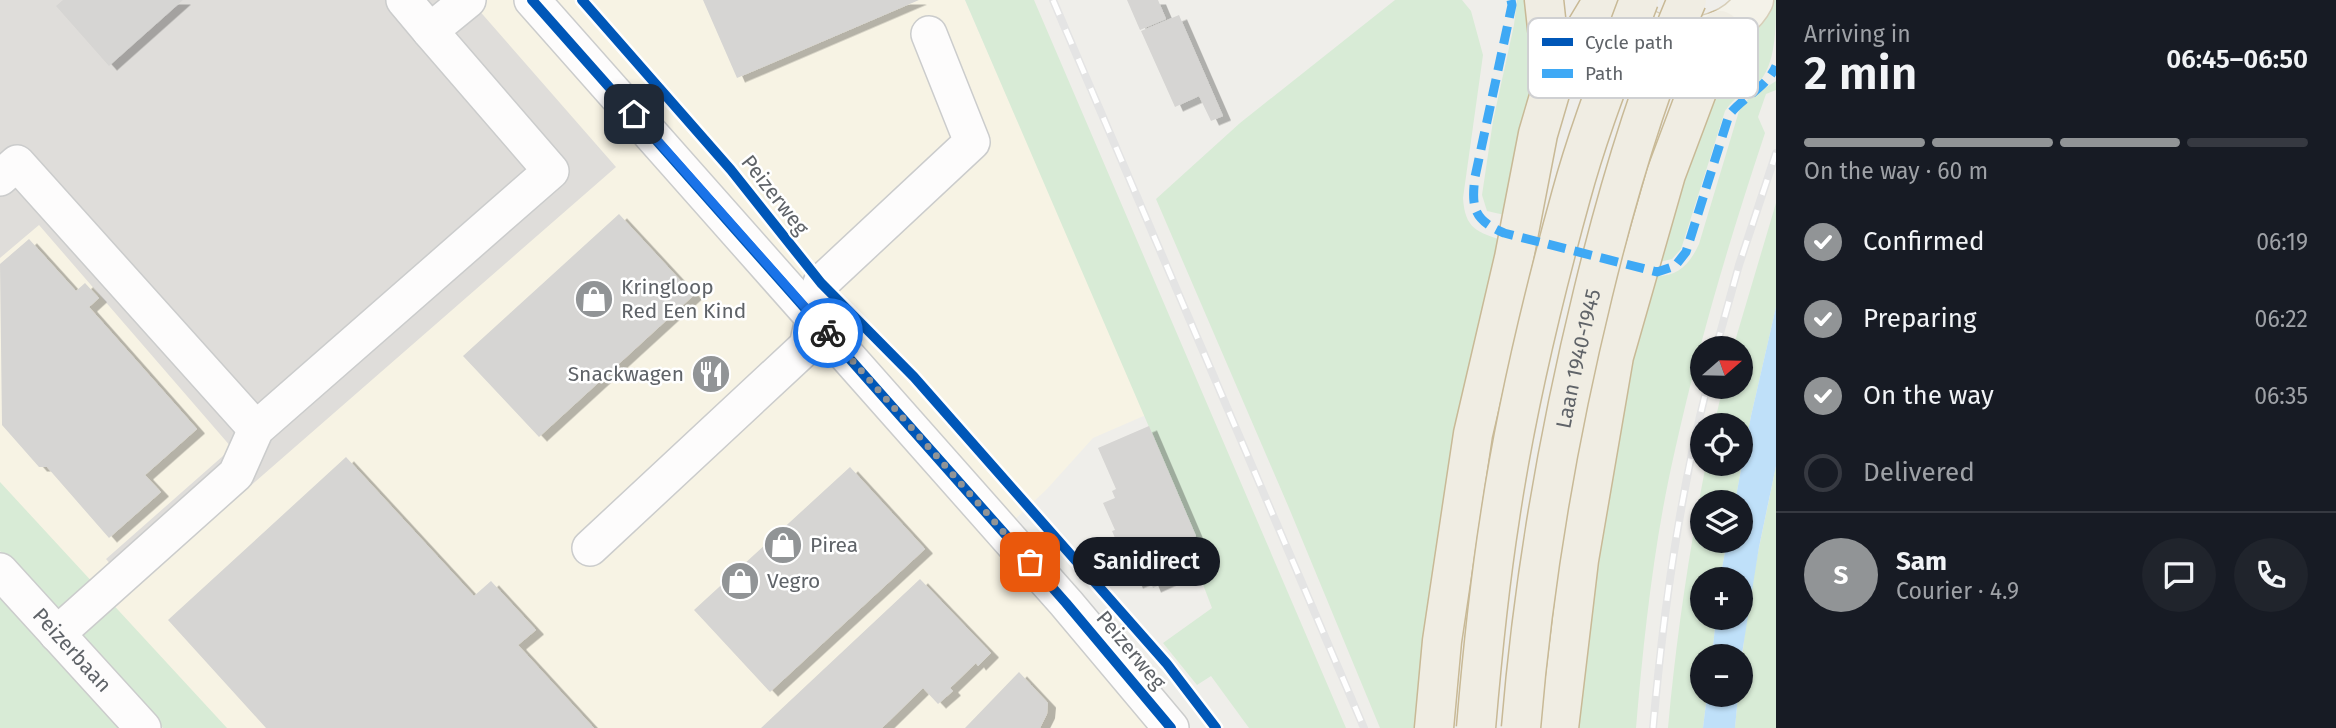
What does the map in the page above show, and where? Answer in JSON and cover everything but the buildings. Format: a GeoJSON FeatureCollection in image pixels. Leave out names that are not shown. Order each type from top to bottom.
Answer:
{"type":"FeatureCollection","features":[{"type":"Feature","properties":{"kind":"highway"},"geometry":{"type":"LineString","coordinates":[[1544,0],[1546,18]]}},
{"type":"Feature","properties":{"kind":"highway"},"geometry":{"type":"LineString","coordinates":[[1592,18],[1603,0]]}},
{"type":"Feature","properties":{"kind":"highway"},"geometry":{"type":"LineString","coordinates":[[1632,18],[1639,0]]}},
{"type":"Feature","properties":{"kind":"highway","name":"Laan 1940-1945"},"geometry":{"type":"LineString","coordinates":[[1680,18],[1687,0]]}},
{"type":"Feature","properties":{"kind":"highway"},"geometry":{"type":"LineString","coordinates":[[1434,728],[1442,641],[1473,434],[1514,258],[1538,134],[1549,98]]}},
{"type":"Feature","properties":{"kind":"highway"},"geometry":{"type":"LineString","coordinates":[[1476,728],[1485,629],[1500,516],[1520,405],[1572,193],[1602,98]]}},
{"type":"Feature","properties":{"kind":"highway","name":"Laan 1940-1945"},"geometry":{"type":"LineString","coordinates":[[1521,728],[1560,438],[1610,223],[1651,98]]}},
{"type":"Feature","properties":{"kind":"highway"},"geometry":{"type":"LineString","coordinates":[[1559,728],[1579,560],[1614,356],[1666,174],[1694,98]]}},
{"type":"Feature","properties":{"kind":"main road"},"geometry":{"type":"LineString","coordinates":[[1612,0],[1632,18]]}},
{"type":"Feature","properties":{"kind":"main road"},"geometry":{"type":"LineString","coordinates":[[1740,18],[1751,8],[1754,0]]}},
{"type":"Feature","properties":{"kind":"street"},"geometry":{"type":"LineString","coordinates":[[57,634],[236,474],[256,429],[551,170],[404,0]]}},
{"type":"Feature","properties":{"kind":"street"},"geometry":{"type":"LineString","coordinates":[[430,31],[468,0]]}},
{"type":"Feature","properties":{"kind":"street","name":"Peizerweg"},"geometry":{"type":"LineString","coordinates":[[532,0],[1083,623],[1161,724]]}},
{"type":"Feature","properties":{"kind":"street"},"geometry":{"type":"LineString","coordinates":[[590,548],[807,346],[821,283],[972,142],[929,34]]}},
{"type":"Feature","properties":{"kind":"street"},"geometry":{"type":"LineString","coordinates":[[0,178],[17,163],[256,429]]}},
{"type":"Feature","properties":{"kind":"street","name":"Peizerbaan"},"geometry":{"type":"LineString","coordinates":[[0,571],[143,728]]}},
{"type":"Feature","properties":{"kind":"shaded area"},"geometry":{"type":"Polygon","coordinates":[[[0,0],[965,0],[1146,415],[1093,438],[1047,489],[990,543],[1149,728],[177,728],[0,534],[0,0]]]}},
{"type":"Feature","properties":{"kind":"shaded area"},"geometry":{"type":"Polygon","coordinates":[[[0,0],[470,0],[616,167],[132,589],[106,559],[232,448],[39,225],[0,258],[0,0]]]}},
{"type":"Feature","properties":{"kind":"green space"},"geometry":{"type":"Polygon","coordinates":[[[965,0],[1034,0],[1346,728],[1249,728],[1211,676],[1197,685],[1163,643],[1212,608],[1199,574],[1212,568],[965,0]]]}},
{"type":"Feature","properties":{"kind":"green space"},"geometry":{"type":"Polygon","coordinates":[[[1395,0],[1462,0],[1471,11],[1483,55],[1463,198],[1464,208],[1466,217],[1474,228],[1504,241],[1419,728],[1380,728],[1156,199],[1240,123],[1395,0]]]}},
{"type":"Feature","properties":{"kind":"green space"},"geometry":{"type":"Polygon","coordinates":[[[1517,0],[1529,0],[1528,98],[1533,98],[1509,216],[1487,211],[1482,195],[1493,121],[1517,0]]]}},
{"type":"Feature","properties":{"kind":"green space"},"geometry":{"type":"Polygon","coordinates":[[[1768,0],[1776,0],[1772,56],[1758,83],[1758,18],[1754,18],[1768,0]]]}},
{"type":"Feature","properties":{"kind":"green space"},"geometry":{"type":"Polygon","coordinates":[[[1776,81],[1776,90],[1766,94],[1758,117],[1765,133],[1703,336],[1690,336],[1690,387],[1661,519],[1636,728],[1572,728],[1609,452],[1651,276],[1675,273],[1691,259],[1699,244],[1739,111],[1748,99],[1758,98],[1758,93],[1776,81]]]}},
{"type":"Feature","properties":{"kind":"green space"},"geometry":{"type":"Polygon","coordinates":[[[1710,98],[1736,98],[1725,111],[1681,249],[1672,259],[1655,263],[1710,98]]]}},
{"type":"Feature","properties":{"kind":"green space"},"geometry":{"type":"Polygon","coordinates":[[[1776,203],[1776,307],[1752,413],[1717,413],[1720,399],[1754,399],[1754,336],[1737,336],[1776,203]]]}},
{"type":"Feature","properties":{"kind":"green space"},"geometry":{"type":"Polygon","coordinates":[[[1776,466],[1776,728],[1735,728],[1737,707],[1753,707],[1753,644],[1744,644],[1745,630],[1753,630],[1753,580],[1776,466]]]}},
{"type":"Feature","properties":{"kind":"green space"},"geometry":{"type":"Polygon","coordinates":[[[1704,476],[1740,476],[1737,490],[1701,490],[1704,476]]]}},
{"type":"Feature","properties":{"kind":"green space"},"geometry":{"type":"Polygon","coordinates":[[[0,482],[227,728],[163,728],[0,551],[0,482]]]}},
{"type":"Feature","properties":{"kind":"green space"},"geometry":{"type":"Polygon","coordinates":[[[1691,553],[1725,553],[1722,567],[1690,567],[1690,630],[1715,630],[1713,644],[1690,644],[1690,707],[1706,707],[1703,728],[1668,728],[1691,553]]]}},
{"type":"Feature","properties":{"kind":"green space"},"geometry":{"type":"Polygon","coordinates":[[[0,596],[122,728],[0,728],[0,596]]]}},
{"type":"Feature","properties":{"kind":"water"},"geometry":{"type":"Polygon","coordinates":[[[1776,307],[1776,466],[1753,585],[1753,567],[1722,567],[1725,553],[1753,553],[1753,490],[1737,490],[1740,476],[1753,476],[1752,413],[1776,307]]]}},
{"type":"Feature","properties":{"kind":"water"},"geometry":{"type":"Polygon","coordinates":[[[1715,630],[1746,630],[1744,644],[1713,644],[1715,630]]]}},
{"type":"Feature","properties":{"kind":"water"},"geometry":{"type":"Polygon","coordinates":[[[1706,707],[1737,707],[1735,728],[1703,728],[1706,707]]]}},
{"type":"Feature","properties":{"kind":"railway"},"geometry":{"type":"LineString","coordinates":[[1053,0],[1364,728]]}},
{"type":"Feature","properties":{"kind":"railway"},"geometry":{"type":"LineString","coordinates":[[1719,336],[1739,265],[1776,153]]}},
{"type":"Feature","properties":{"kind":"railway"},"geometry":{"type":"LineString","coordinates":[[1653,728],[1673,556],[1704,399]]}},
{"type":"Feature","properties":{"kind":"marked path"},"geometry":{"type":"LineString","coordinates":[[1511,0],[1475,177],[1474,197],[1481,218],[1504,233],[1657,272],[1675,266],[1686,252],[1729,115],[1746,98]]}},
{"type":"Feature","properties":{"kind":"marked path"},"geometry":{"type":"LineString","coordinates":[[1758,88],[1776,66]]}},
{"type":"Feature","properties":{"kind":"cycle path"},"geometry":{"type":"LineString","coordinates":[[532,0],[1066,603],[1171,728]]}},
{"type":"Feature","properties":{"kind":"cycle path"},"geometry":{"type":"LineString","coordinates":[[582,0],[731,170],[821,283],[914,377],[1167,664],[1216,728]]}},
{"type":"Feature","properties":{"kind":"way so far"},"geometry":{"type":"LineString","coordinates":[[828,333],[1030,562]]}},
{"type":"Feature","properties":{"kind":"place","name":"Kringloop Red Een Kind"},"geometry":{"type":"Point","coordinates":[594,299]}},
{"type":"Feature","properties":{"kind":"place","name":"Snackwagen"},"geometry":{"type":"Point","coordinates":[711,374]}},
{"type":"Feature","properties":{"kind":"place","name":"Pirea"},"geometry":{"type":"Point","coordinates":[783,545]}},
{"type":"Feature","properties":{"kind":"place","name":"Sanidirect"},"geometry":{"type":"Point","coordinates":[1030,562]}},
{"type":"Feature","properties":{"kind":"place","name":"Vegro"},"geometry":{"type":"Point","coordinates":[740,581]}},
{"type":"Feature","properties":{"kind":"route"},"geometry":{"type":"LineString","coordinates":[[634,114],[828,333]]}}]}
